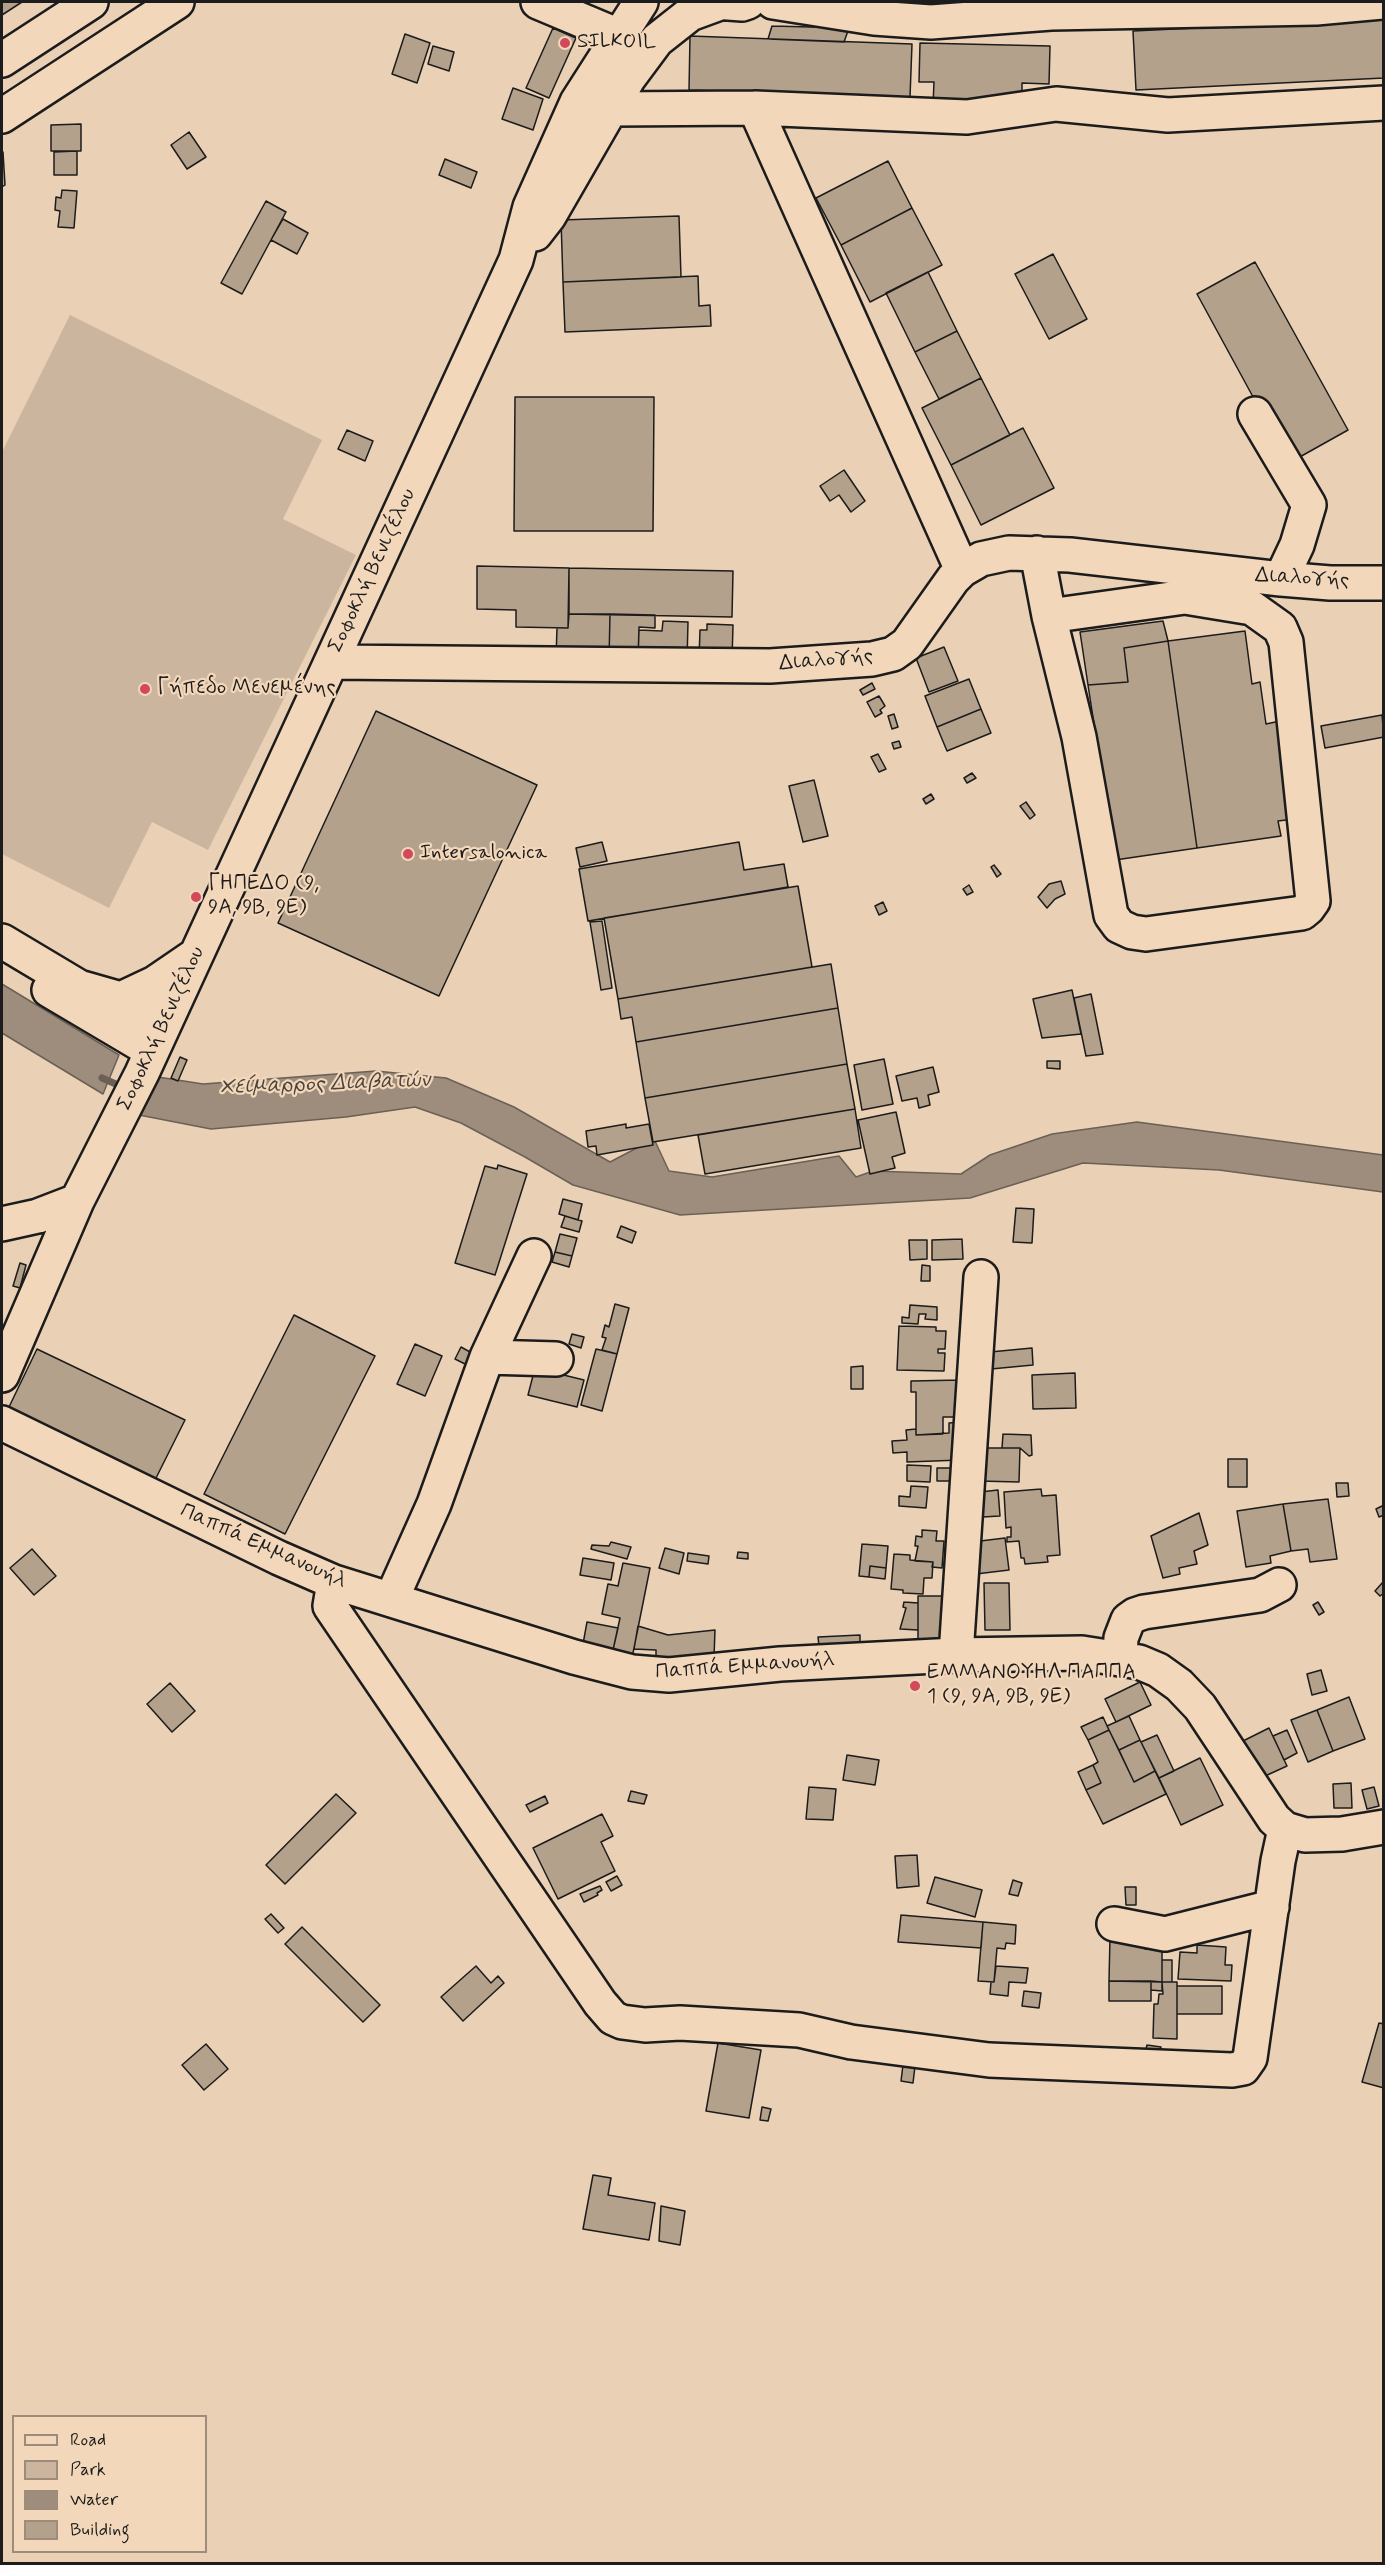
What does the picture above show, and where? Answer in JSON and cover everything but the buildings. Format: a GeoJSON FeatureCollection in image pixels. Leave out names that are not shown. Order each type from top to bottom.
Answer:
{"type":"FeatureCollection","features":[{"type":"Feature","properties":{"kind":"street"},"geometry":{"type":"LineString","coordinates":[[2,60],[91,2]]}},
{"type":"Feature","properties":{"kind":"street"},"geometry":{"type":"LineString","coordinates":[[2,116],[177,2]]}},
{"type":"Feature","properties":{"kind":"street"},"geometry":{"type":"LineString","coordinates":[[538,2],[619,36]]}},
{"type":"Feature","properties":{"kind":"street","name":"Σοφοκλή Βενιζέλου"},"geometry":{"type":"LineString","coordinates":[[2,1376],[77,1201],[153,1049],[516,260],[530,207],[577,102],[641,2]]}},
{"type":"Feature","properties":{"kind":"street"},"geometry":{"type":"LineString","coordinates":[[516,260],[549,216],[611,109],[657,40],[690,14],[728,2]]}},
{"type":"Feature","properties":{"kind":"street"},"geometry":{"type":"LineString","coordinates":[[773,2],[874,18],[931,22],[1051,13],[1264,5],[1316,8],[1382,2]]}},
{"type":"Feature","properties":{"kind":"street"},"geometry":{"type":"LineString","coordinates":[[611,109],[754,108],[967,117],[1056,104],[1168,115],[1383,103]]}},
{"type":"Feature","properties":{"kind":"street"},"geometry":{"type":"LineString","coordinates":[[754,108],[962,570]]}},
{"type":"Feature","properties":{"kind":"street"},"geometry":{"type":"LineString","coordinates":[[1255,414],[1309,505],[1297,545],[1281,579]]}},
{"type":"Feature","properties":{"kind":"street"},"geometry":{"type":"LineString","coordinates":[[1037,553],[1050,616],[1079,737],[1111,915],[1119,926],[1132,932],[1146,934],[1302,913],[1308,908],[1313,901],[1286,642],[1280,628],[1252,608],[1185,597],[1050,616]]}},
{"type":"Feature","properties":{"kind":"street","name":"Διαλογής"},"geometry":{"type":"LineString","coordinates":[[331,662],[770,666],[872,658],[893,654],[907,644],[953,579],[962,570],[981,559],[999,554],[1037,553],[1131,561],[1330,583],[1383,583]]}},
{"type":"Feature","properties":{"kind":"street"},"geometry":{"type":"LineString","coordinates":[[2,941],[79,987],[121,999],[155,983],[197,954]]}},
{"type":"Feature","properties":{"kind":"street"},"geometry":{"type":"LineString","coordinates":[[2,962],[153,1049]]}},
{"type":"Feature","properties":{"kind":"street"},"geometry":{"type":"LineString","coordinates":[[121,999],[153,1049]]}},
{"type":"Feature","properties":{"kind":"street"},"geometry":{"type":"LineString","coordinates":[[2,1224],[38,1216],[77,1201]]}},
{"type":"Feature","properties":{"kind":"street"},"geometry":{"type":"LineString","coordinates":[[391,1600],[434,1504],[487,1357],[534,1256]]}},
{"type":"Feature","properties":{"kind":"street"},"geometry":{"type":"LineString","coordinates":[[956,1655],[981,1277]]}},
{"type":"Feature","properties":{"kind":"street"},"geometry":{"type":"LineString","coordinates":[[487,1357],[556,1359]]}},
{"type":"Feature","properties":{"kind":"street","name":"Παππά Εμμανουήλ"},"geometry":{"type":"LineString","coordinates":[[2,1423],[279,1558],[334,1581],[574,1658],[645,1674],[669,1675],[780,1664],[956,1655],[1082,1653],[1139,1662],[1158,1670],[1179,1685],[1200,1707],[1274,1819],[1285,1829]]}},
{"type":"Feature","properties":{"kind":"street"},"geometry":{"type":"LineString","coordinates":[[334,1581],[330,1606],[600,2003],[613,2018],[631,2024],[680,2023],[799,2030],[851,2042],[989,2060],[1221,2070],[1242,2068],[1251,2058],[1285,1829],[1305,1834],[1342,1834],[1383,1827]]}},
{"type":"Feature","properties":{"kind":"street"},"geometry":{"type":"LineString","coordinates":[[1120,1658],[1121,1638],[1128,1620],[1135,1615],[1260,1595],[1279,1585]]}},
{"type":"Feature","properties":{"kind":"street"},"geometry":{"type":"LineString","coordinates":[[1114,1924],[1155,1934],[1165,1934],[1272,1907]]}},
{"type":"Feature","properties":{"kind":"green space","name":"Γήπεδο Μενεμένης"},"geometry":{"type":"Polygon","coordinates":[[[70,315],[322,440],[283,519],[356,555],[208,850],[152,822],[109,908],[2,854],[2,452],[70,315]]]}},
{"type":"Feature","properties":{"kind":"water"},"geometry":{"type":"Polygon","coordinates":[[[2,984],[119,1055],[103,1094],[2,1033],[2,984]]]}},
{"type":"Feature","properties":{"kind":"water"},"geometry":{"type":"Polygon","coordinates":[[[376,1071],[446,1078],[514,1107],[610,1162],[654,1139],[669,1171],[712,1177],[839,1156],[856,1177],[873,1171],[961,1174],[990,1155],[1052,1134],[1137,1122],[1383,1155],[1383,1192],[1219,1170],[1083,1163],[970,1198],[680,1215],[573,1185],[461,1123],[415,1107],[346,1117],[211,1129],[139,1115],[158,1077],[203,1084],[376,1071]]]}},
{"type":"Feature","properties":{"kind":"waterway","name":"Χείμαρρος Διαβατών"},"geometry":{"type":"LineString","coordinates":[[102,1078],[125,1088]]}},
{"type":"Feature","properties":{"kind":"place","name":"SILKOIL"},"geometry":{"type":"Point","coordinates":[565,43]}},
{"type":"Feature","properties":{"kind":"place","name":"Γήπεδο Μενεμένης"},"geometry":{"type":"Point","coordinates":[145,689]}},
{"type":"Feature","properties":{"kind":"place","name":"Intersalonica"},"geometry":{"type":"Point","coordinates":[408,854]}},
{"type":"Feature","properties":{"kind":"place","name":"ΓΗΠΕΔΟ (9, 9Α, 9Β, 9Ε)"},"geometry":{"type":"Point","coordinates":[196,897]}},
{"type":"Feature","properties":{"kind":"place","name":"ΕΜΜΑΝΟΥΗΛ ΠΑΠΠΑ 1 (9, 9Α, 9Β, 9Ε)"},"geometry":{"type":"Point","coordinates":[915,1686]}}]}
